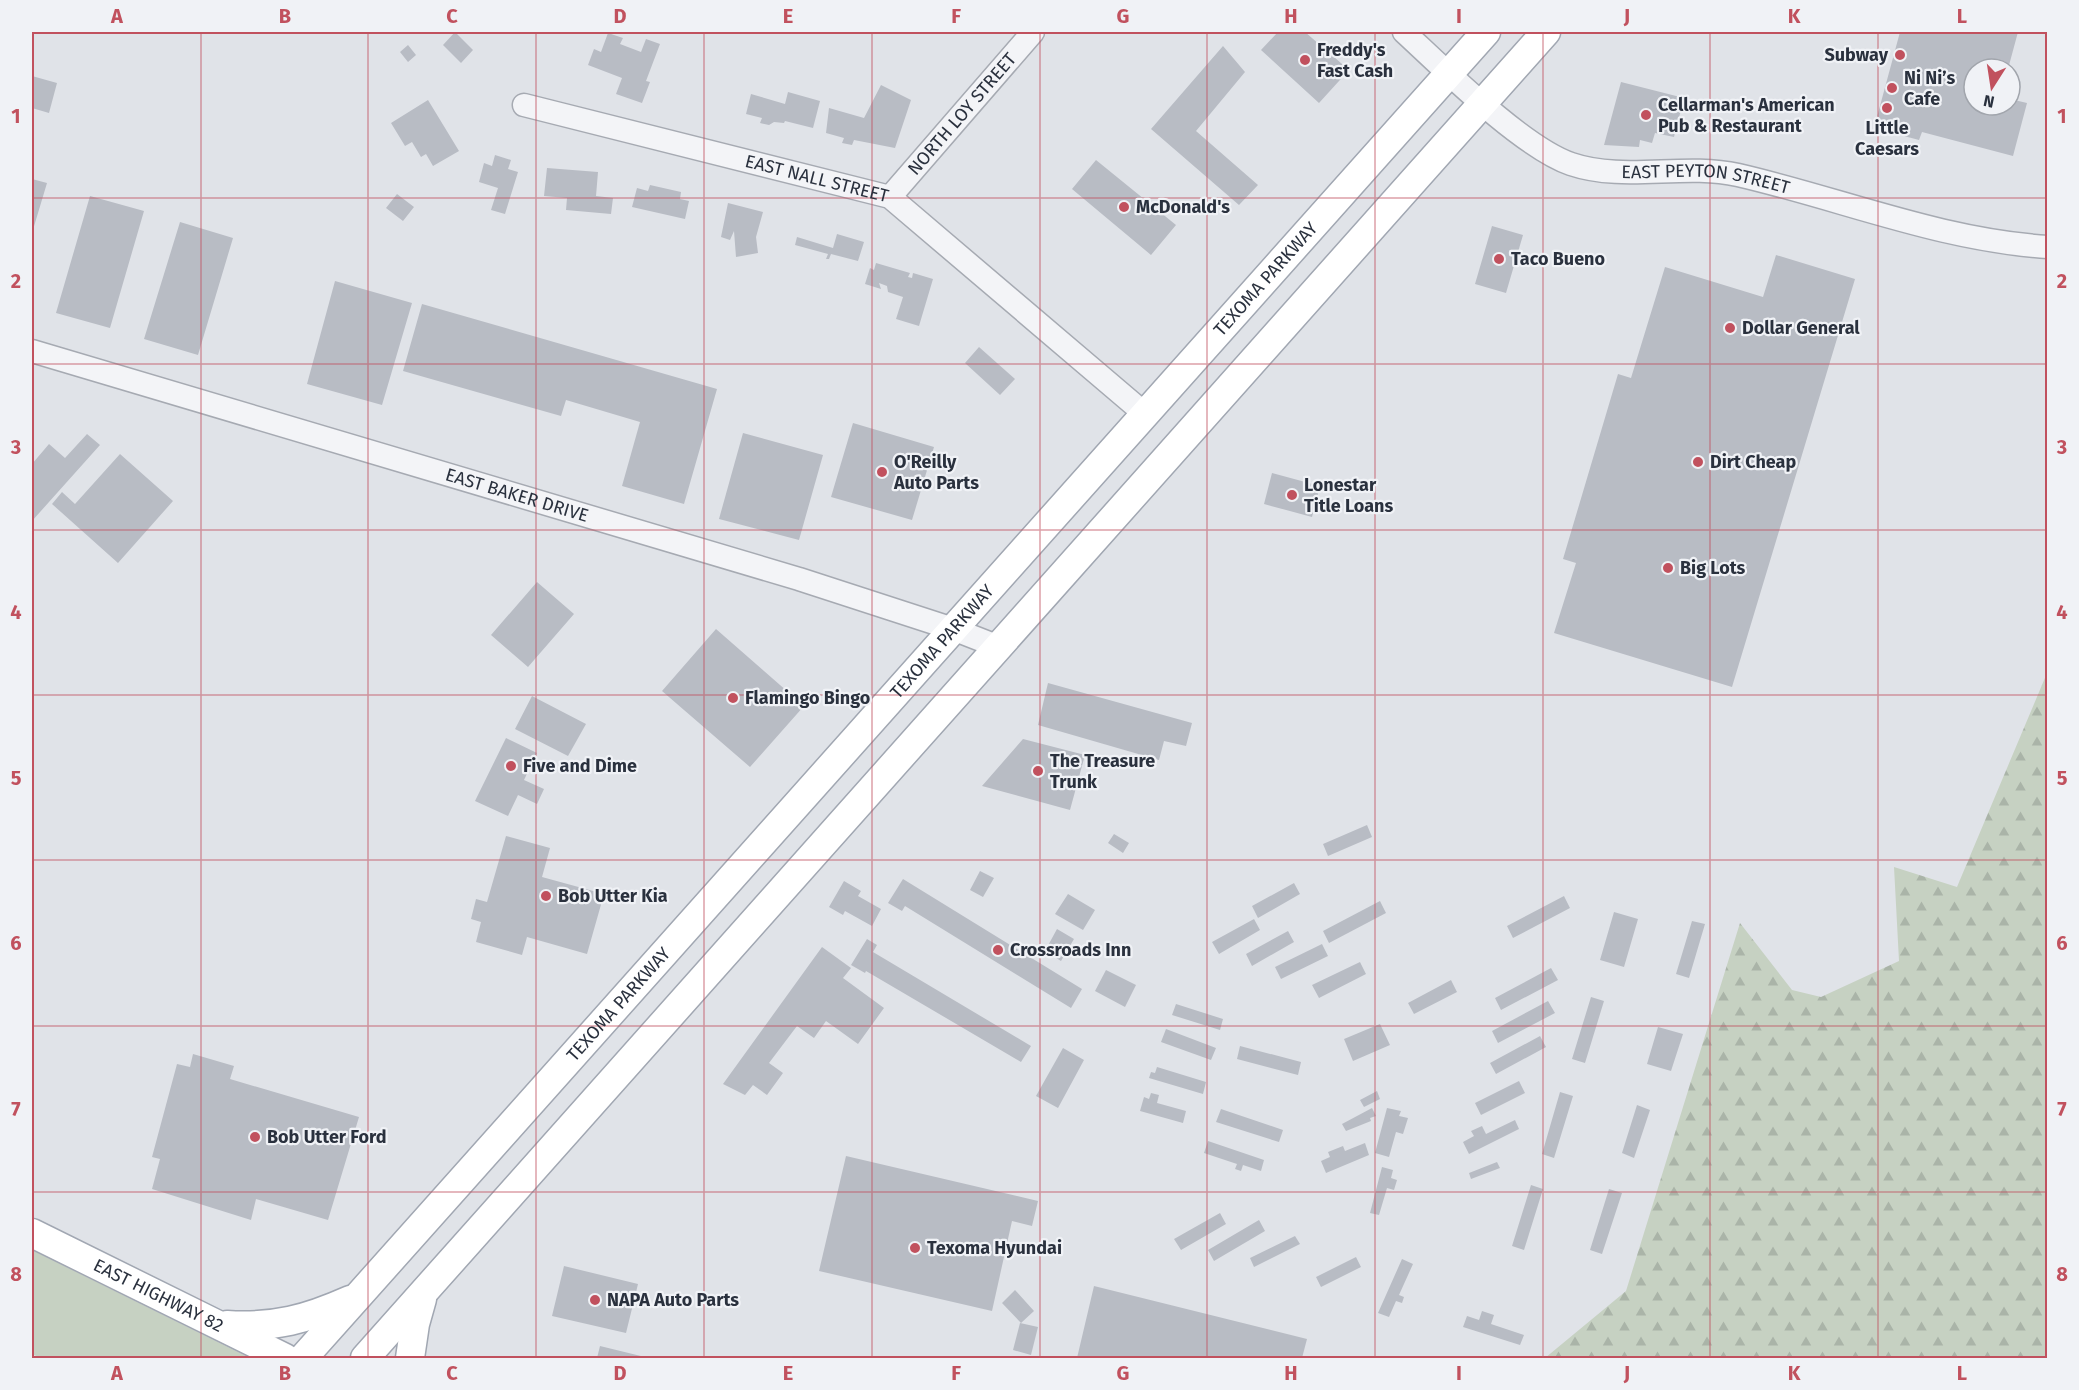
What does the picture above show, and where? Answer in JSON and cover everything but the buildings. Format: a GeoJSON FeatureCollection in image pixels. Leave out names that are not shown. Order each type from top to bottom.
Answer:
{"type":"FeatureCollection","features":[{"type":"Feature","properties":{"kind":"main road","name":"TEXOMA PARKWAY"},"geometry":{"type":"LineString","coordinates":[[303,1359],[1486,32]]}},
{"type":"Feature","properties":{"kind":"main road"},"geometry":{"type":"LineString","coordinates":[[365,1359],[1546,32]]}},
{"type":"Feature","properties":{"kind":"main road","name":"EAST HIGHWAY 82"},"geometry":{"type":"LineString","coordinates":[[32,1233],[285,1359]]}},
{"type":"Feature","properties":{"kind":"main road"},"geometry":{"type":"LineString","coordinates":[[410,1359],[415,1324],[425,1292]]}},
{"type":"Feature","properties":{"kind":"main road"},"geometry":{"type":"LineString","coordinates":[[215,1324],[274,1326],[316,1314],[358,1296]]}},
{"type":"Feature","properties":{"kind":"street","name":"NORTH LOY STREET"},"geometry":{"type":"LineString","coordinates":[[890,197],[1032,32]]}},
{"type":"Feature","properties":{"kind":"street","name":"EAST PEYTON STREET"},"geometry":{"type":"LineString","coordinates":[[1404,32],[1482,102],[1543,150],[1571,164],[1613,172],[1671,170],[1736,174],[1928,228],[2009,244],[2048,247]]}},
{"type":"Feature","properties":{"kind":"street","name":"EAST NALL STREET"},"geometry":{"type":"LineString","coordinates":[[524,105],[890,197],[1145,414]]}},
{"type":"Feature","properties":{"kind":"street","name":"EAST BAKER DRIVE"},"geometry":{"type":"LineString","coordinates":[[32,351],[790,576],[953,629],[999,647]]}},
{"type":"Feature","properties":{"kind":"green space"},"geometry":{"type":"Polygon","coordinates":[[[2047,673],[2047,1358],[1545,1358],[1626,1291],[1740,923],[1792,990],[1821,997],[1899,961],[1894,867],[1957,887],[2047,673]]]}},
{"type":"Feature","properties":{"kind":"green space"},"geometry":{"type":"Polygon","coordinates":[[[32,1250],[250,1358],[41,1358],[32,1354],[32,1250]]]}},
{"type":"Feature","properties":{"kind":"place","name":"Subway"},"geometry":{"type":"Point","coordinates":[1900,55]}},
{"type":"Feature","properties":{"kind":"place","name":"Freddy's Fast Cash"},"geometry":{"type":"Point","coordinates":[1305,60]}},
{"type":"Feature","properties":{"kind":"place","name":"Ni Ni’s Cafe"},"geometry":{"type":"Point","coordinates":[1892,88]}},
{"type":"Feature","properties":{"kind":"place","name":"Little Caesars"},"geometry":{"type":"Point","coordinates":[1887,108]}},
{"type":"Feature","properties":{"kind":"place","name":"Cellarman's American Pub & Restaurant"},"geometry":{"type":"Point","coordinates":[1646,115]}},
{"type":"Feature","properties":{"kind":"place","name":"McDonald's"},"geometry":{"type":"Point","coordinates":[1124,207]}},
{"type":"Feature","properties":{"kind":"place","name":"Taco Bueno"},"geometry":{"type":"Point","coordinates":[1499,259]}},
{"type":"Feature","properties":{"kind":"place","name":"Dollar General"},"geometry":{"type":"Point","coordinates":[1730,328]}},
{"type":"Feature","properties":{"kind":"place","name":"Dirt Cheap"},"geometry":{"type":"Point","coordinates":[1698,462]}},
{"type":"Feature","properties":{"kind":"place","name":"O'Reilly Auto Parts"},"geometry":{"type":"Point","coordinates":[882,472]}},
{"type":"Feature","properties":{"kind":"place","name":"Lonestar Title Loans"},"geometry":{"type":"Point","coordinates":[1292,495]}},
{"type":"Feature","properties":{"kind":"place","name":"Big Lots"},"geometry":{"type":"Point","coordinates":[1668,568]}},
{"type":"Feature","properties":{"kind":"place","name":"Flamingo Bingo"},"geometry":{"type":"Point","coordinates":[733,698]}},
{"type":"Feature","properties":{"kind":"place","name":"Five and Dime"},"geometry":{"type":"Point","coordinates":[511,766]}},
{"type":"Feature","properties":{"kind":"place","name":"The Treasure Trunk"},"geometry":{"type":"Point","coordinates":[1038,771]}},
{"type":"Feature","properties":{"kind":"place","name":"Bob Utter Kia"},"geometry":{"type":"Point","coordinates":[546,896]}},
{"type":"Feature","properties":{"kind":"place","name":"Crossroads Inn"},"geometry":{"type":"Point","coordinates":[998,950]}},
{"type":"Feature","properties":{"kind":"place","name":"Bob Utter Ford"},"geometry":{"type":"Point","coordinates":[255,1137]}},
{"type":"Feature","properties":{"kind":"place","name":"Texoma Hyundai"},"geometry":{"type":"Point","coordinates":[915,1248]}},
{"type":"Feature","properties":{"kind":"place","name":"NAPA Auto Parts"},"geometry":{"type":"Point","coordinates":[595,1300]}}]}
